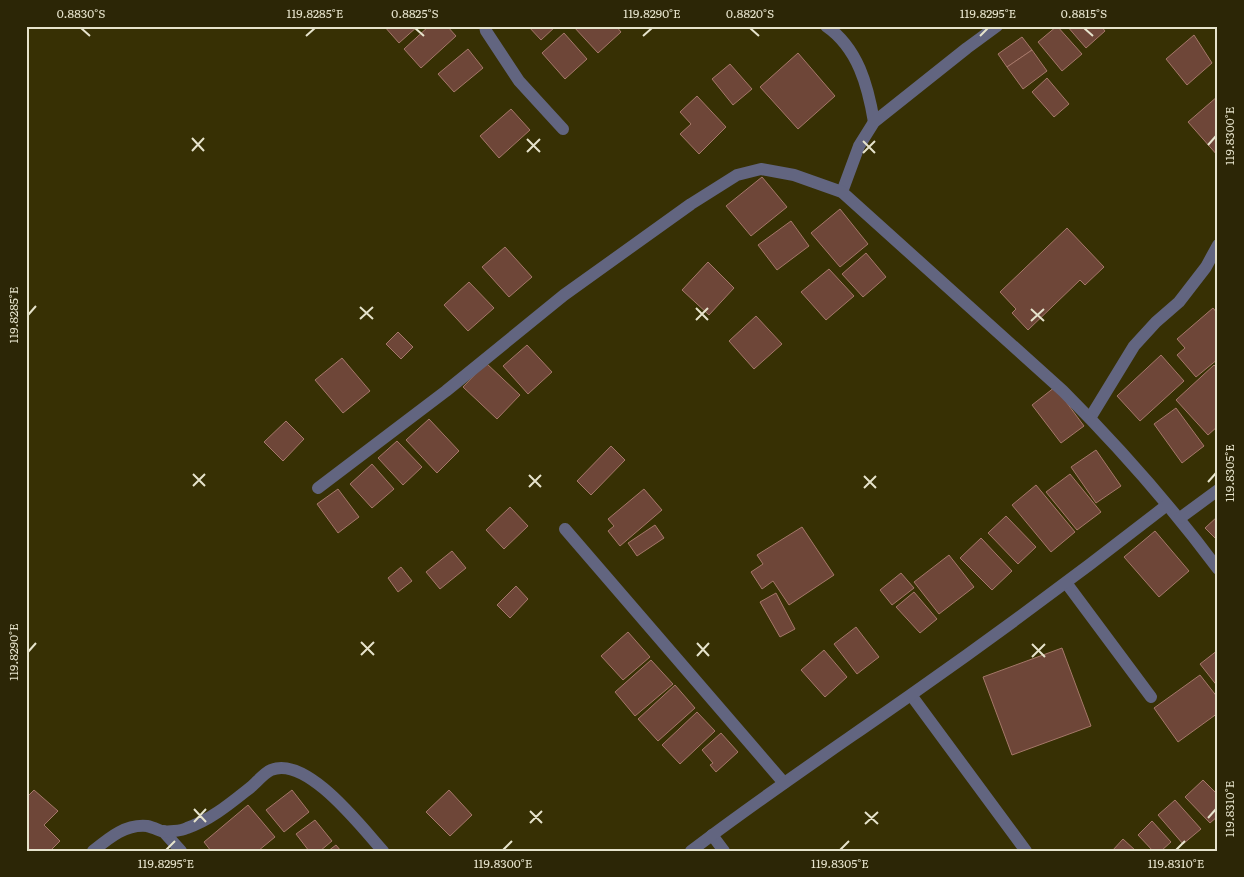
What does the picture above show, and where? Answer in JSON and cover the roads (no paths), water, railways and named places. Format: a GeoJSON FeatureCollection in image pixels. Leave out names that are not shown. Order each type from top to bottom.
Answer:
{"type":"FeatureCollection","features":[{"type":"Feature","properties":{"kind":"street"},"geometry":{"type":"LineString","coordinates":[[485,26],[486,31],[519,81],[563,129]]}},
{"type":"Feature","properties":{"kind":"street"},"geometry":{"type":"LineString","coordinates":[[826,26],[835,32],[851,51],[870,96],[874,122]]}},
{"type":"Feature","properties":{"kind":"street"},"geometry":{"type":"LineString","coordinates":[[842,192],[859,146],[874,122],[997,26]]}},
{"type":"Feature","properties":{"kind":"street"},"geometry":{"type":"LineString","coordinates":[[318,488],[446,391],[564,295],[692,204],[737,176],[761,169],[794,175],[842,192],[1063,391],[1090,418],[1180,518],[1218,569]]}},
{"type":"Feature","properties":{"kind":"street"},"geometry":{"type":"LineString","coordinates":[[1090,418],[1134,346],[1156,322],[1179,302],[1206,267],[1218,244]]}},
{"type":"Feature","properties":{"kind":"street"},"geometry":{"type":"LineString","coordinates":[[1180,518],[1218,490]]}},
{"type":"Feature","properties":{"kind":"street"},"geometry":{"type":"LineString","coordinates":[[691,851],[1066,584],[1167,505]]}},
{"type":"Feature","properties":{"kind":"street"},"geometry":{"type":"LineString","coordinates":[[565,529],[784,783]]}},
{"type":"Feature","properties":{"kind":"street"},"geometry":{"type":"LineString","coordinates":[[1066,584],[1151,697]]}},
{"type":"Feature","properties":{"kind":"street"},"geometry":{"type":"LineString","coordinates":[[910,695],[1026,851]]}},
{"type":"Feature","properties":{"kind":"street"},"geometry":{"type":"LineString","coordinates":[[93,851],[112,836],[130,828],[149,826],[163,831],[186,829],[204,821],[272,770],[290,768],[304,774],[332,795],[383,851]]}},
{"type":"Feature","properties":{"kind":"street"},"geometry":{"type":"LineString","coordinates":[[163,831],[181,851]]}},
{"type":"Feature","properties":{"kind":"street"},"geometry":{"type":"LineString","coordinates":[[712,835],[724,851]]}}]}
